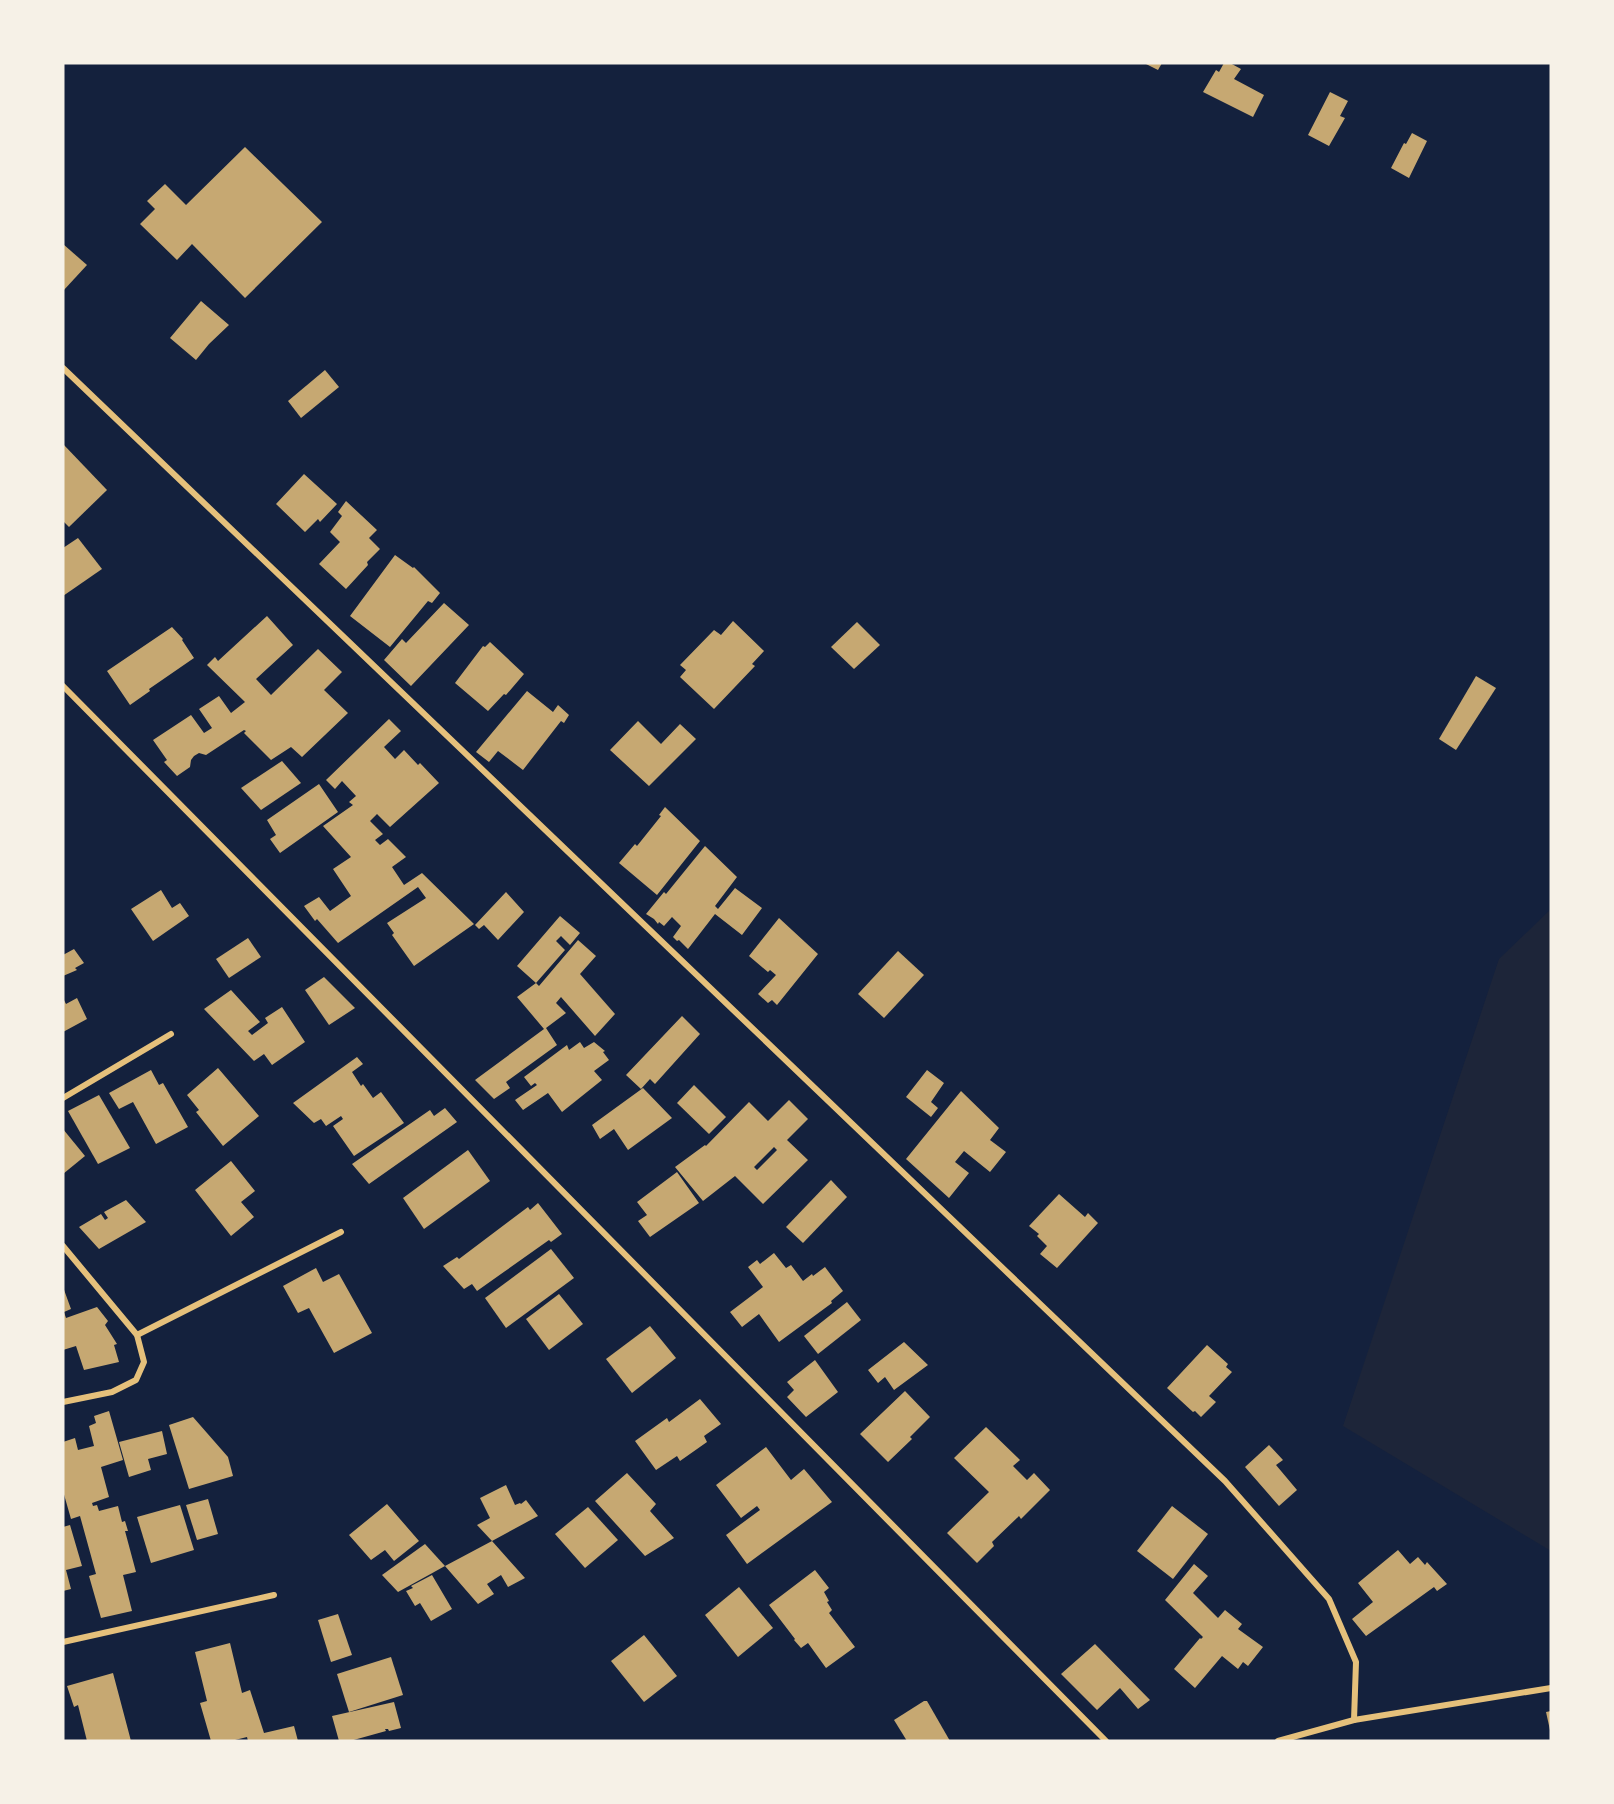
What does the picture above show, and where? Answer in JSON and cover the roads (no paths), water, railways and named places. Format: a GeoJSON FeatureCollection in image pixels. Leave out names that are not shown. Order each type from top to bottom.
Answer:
{"type":"FeatureCollection","features":[{"type":"Feature","properties":{"kind":"street"},"geometry":{"type":"LineString","coordinates":[[63,368],[1225,1481],[1329,1599],[1356,1662],[1354,1720]]}},
{"type":"Feature","properties":{"kind":"street"},"geometry":{"type":"LineString","coordinates":[[63,686],[1106,1741]]}},
{"type":"Feature","properties":{"kind":"street"},"geometry":{"type":"LineString","coordinates":[[63,1098],[171,1034]]}},
{"type":"Feature","properties":{"kind":"street"},"geometry":{"type":"LineString","coordinates":[[136,1335],[342,1232]]}},
{"type":"Feature","properties":{"kind":"street"},"geometry":{"type":"LineString","coordinates":[[63,1246],[136,1335],[144,1362],[136,1380],[112,1392],[63,1402]]}},
{"type":"Feature","properties":{"kind":"street"},"geometry":{"type":"LineString","coordinates":[[63,1642],[274,1595]]}},
{"type":"Feature","properties":{"kind":"street"},"geometry":{"type":"LineString","coordinates":[[1278,1741],[1354,1720],[1551,1688]]}}]}
